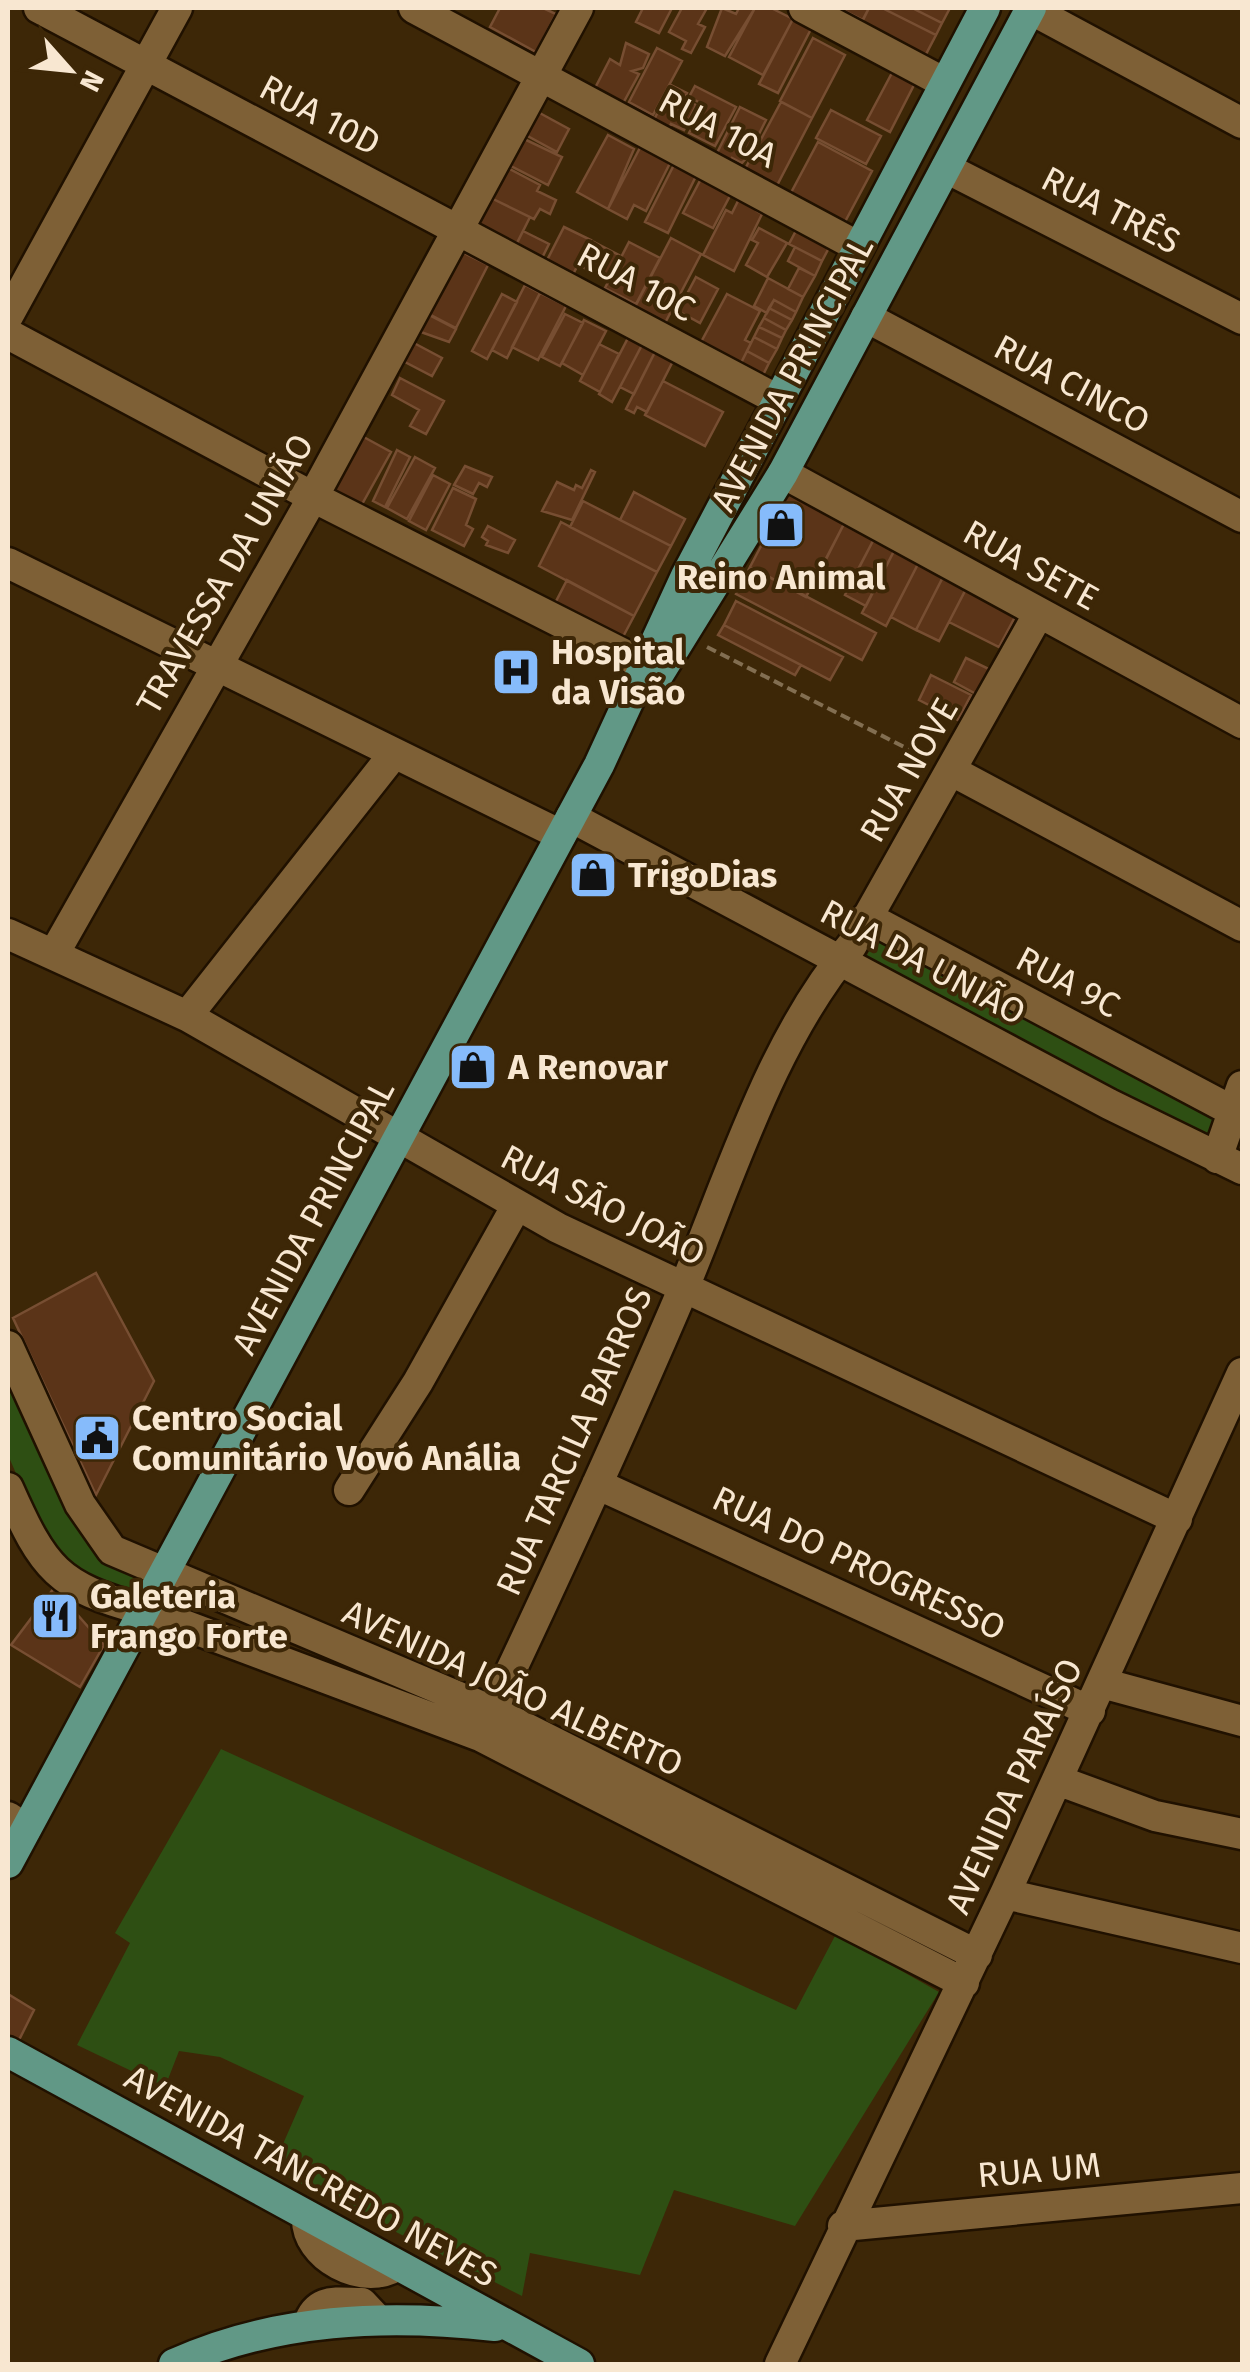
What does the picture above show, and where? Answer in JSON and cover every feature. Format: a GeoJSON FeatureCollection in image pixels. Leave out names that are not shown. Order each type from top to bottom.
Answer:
{"type":"FeatureCollection","features":[{"type":"Feature","properties":{"kind":"main road","name":"AVENIDA PRINCIPAL"},"geometry":{"type":"LineString","coordinates":[[8,1863],[17,1823],[144,1610],[566,826],[778,400],[985,8]]}},
{"type":"Feature","properties":{"kind":"main road","name":"AVENIDA PRINCIPAL"},"geometry":{"type":"LineString","coordinates":[[598,765],[685,636],[783,473],[1030,8]]}},
{"type":"Feature","properties":{"kind":"main road","name":"AVENIDA TANCREDO NEVES"},"geometry":{"type":"LineString","coordinates":[[8,2052],[579,2364]]}},
{"type":"Feature","properties":{"kind":"main road"},"geometry":{"type":"LineString","coordinates":[[391,2320],[420,2299],[408,2272]]}},
{"type":"Feature","properties":{"kind":"main road"},"geometry":{"type":"LineString","coordinates":[[174,2364],[248,2338],[308,2325],[391,2320],[508,2327]]}},
{"type":"Feature","properties":{"kind":"street","name":"RUA 10D"},"geometry":{"type":"LineString","coordinates":[[39,8],[458,231]]}},
{"type":"Feature","properties":{"kind":"street"},"geometry":{"type":"LineString","coordinates":[[8,316],[177,8]]}},
{"type":"Feature","properties":{"kind":"street","name":"RUA 10A"},"geometry":{"type":"LineString","coordinates":[[414,8],[859,247]]}},
{"type":"Feature","properties":{"kind":"street","name":"TRAVESSA DA UNIÃO"},"geometry":{"type":"LineString","coordinates":[[54,952],[313,497],[578,8]]}},
{"type":"Feature","properties":{"kind":"street"},"geometry":{"type":"LineString","coordinates":[[804,8],[945,83]]}},
{"type":"Feature","properties":{"kind":"street"},"geometry":{"type":"LineString","coordinates":[[1030,8],[1242,123]]}},
{"type":"Feature","properties":{"kind":"street","name":"RUA TRÊS"},"geometry":{"type":"LineString","coordinates":[[946,168],[1242,320]]}},
{"type":"Feature","properties":{"kind":"street","name":"RUA 10C"},"geometry":{"type":"LineString","coordinates":[[458,231],[778,400]]}},
{"type":"Feature","properties":{"kind":"street","name":"RUA CINCO"},"geometry":{"type":"LineString","coordinates":[[866,318],[1242,517]]}},
{"type":"Feature","properties":{"kind":"street"},"geometry":{"type":"LineString","coordinates":[[8,334],[313,497],[645,664]]}},
{"type":"Feature","properties":{"kind":"street","name":"RUA SETE"},"geometry":{"type":"LineString","coordinates":[[783,473],[1242,723]]}},
{"type":"Feature","properties":{"kind":"street","name":"RUA DA UNIÃO"},"geometry":{"type":"LineString","coordinates":[[8,563],[393,755],[566,826],[838,960],[1230,1164]]}},
{"type":"Feature","properties":{"kind":"street","name":"RUA NOVE"},"geometry":{"type":"LineString","coordinates":[[838,960],[952,771],[1039,613]]}},
{"type":"Feature","properties":{"kind":"street"},"geometry":{"type":"LineString","coordinates":[[187,1016],[393,755]]}},
{"type":"Feature","properties":{"kind":"street"},"geometry":{"type":"LineString","coordinates":[[952,771],[1242,926]]}},
{"type":"Feature","properties":{"kind":"street","name":"RUA 9C"},"geometry":{"type":"LineString","coordinates":[[867,917],[1239,1105]]}},
{"type":"Feature","properties":{"kind":"street","name":"RUA SÃO JOÃO"},"geometry":{"type":"LineString","coordinates":[[8,934],[187,1016],[397,1139],[683,1289],[1177,1519]]}},
{"type":"Feature","properties":{"kind":"street","name":"RUA TARCILA BARROS"},"geometry":{"type":"LineString","coordinates":[[486,1724],[786,1051],[838,960]]}},
{"type":"Feature","properties":{"kind":"street"},"geometry":{"type":"LineString","coordinates":[[1230,1164],[1239,1105]]}},
{"type":"Feature","properties":{"kind":"street"},"geometry":{"type":"LineString","coordinates":[[349,1490],[418,1382],[517,1205]]}},
{"type":"Feature","properties":{"kind":"street","name":"AVENIDA JOÃO ALBERTO"},"geometry":{"type":"LineString","coordinates":[[8,1346],[94,1530],[112,1550],[486,1724],[970,1969]]}},
{"type":"Feature","properties":{"kind":"street","name":"AVENIDA PARAÍSO"},"geometry":{"type":"LineString","coordinates":[[780,2364],[843,2226],[1006,1894],[1242,1373]]}},
{"type":"Feature","properties":{"kind":"street","name":"RUA DO PROGRESSO"},"geometry":{"type":"LineString","coordinates":[[596,1484],[1096,1697],[1242,1722]]}},
{"type":"Feature","properties":{"kind":"street","name":"AVENIDA JOÃO ALBERTO"},"geometry":{"type":"LineString","coordinates":[[8,1488],[34,1542],[66,1580],[87,1595],[144,1610],[486,1724]]}},
{"type":"Feature","properties":{"kind":"street"},"geometry":{"type":"LineString","coordinates":[[1058,1780],[1155,1816],[1242,1834]]}},
{"type":"Feature","properties":{"kind":"street"},"geometry":{"type":"LineString","coordinates":[[1006,1894],[1242,1948]]}},
{"type":"Feature","properties":{"kind":"street","name":"RUA UM"},"geometry":{"type":"LineString","coordinates":[[843,2226],[1242,2188]]}},
{"type":"Feature","properties":{"kind":"street","name":"AVENIDA PARAÍSO"},"geometry":{"type":"LineString","coordinates":[[756,2364],[843,2226]]}},
{"type":"Feature","properties":{"kind":"path"},"geometry":{"type":"LineString","coordinates":[[685,636],[952,771]]}},
{"type":"Feature","properties":{"kind":"green space"},"geometry":{"type":"Polygon","coordinates":[[[878,934],[1223,1118],[1212,1143],[864,961],[878,934]]]}},
{"type":"Feature","properties":{"kind":"green space"},"geometry":{"type":"Polygon","coordinates":[[[8,1371],[88,1546],[142,1578],[132,1599],[66,1563],[34,1515],[8,1455],[8,1371]]]}},
{"type":"Feature","properties":{"kind":"green space"},"geometry":{"type":"Polygon","coordinates":[[[221,1749],[796,2010],[836,1934],[939,1992],[795,2226],[674,2190],[640,2275],[530,2253],[522,2296],[272,2169],[304,2096],[220,2057],[179,2051],[165,2087],[77,2045],[130,1943],[115,1933],[221,1749]]]}},
{"type":"Feature","properties":{"kind":"building"},"geometry":{"type":"Polygon","coordinates":[[[500,8],[543,8],[556,14],[536,52],[490,27],[500,8]]]}},
{"type":"Feature","properties":{"kind":"building"},"geometry":{"type":"Polygon","coordinates":[[[643,8],[672,8],[659,33],[636,22],[643,8]]]}},
{"type":"Feature","properties":{"kind":"building"},"geometry":{"type":"Polygon","coordinates":[[[682,8],[707,8],[698,24],[705,27],[691,53],[682,49],[686,41],[669,32],[682,8]]]}},
{"type":"Feature","properties":{"kind":"building"},"geometry":{"type":"Polygon","coordinates":[[[722,8],[736,14],[739,8],[755,8],[725,56],[707,47],[722,8]]]}},
{"type":"Feature","properties":{"kind":"building"},"geometry":{"type":"Polygon","coordinates":[[[755,8],[771,8],[793,19],[763,75],[729,57],[755,8]]]}},
{"type":"Feature","properties":{"kind":"building"},"geometry":{"type":"Polygon","coordinates":[[[839,8],[869,8],[863,20],[839,8]]]}},
{"type":"Feature","properties":{"kind":"building"},"geometry":{"type":"Polygon","coordinates":[[[869,8],[882,8],[936,35],[925,56],[861,23],[869,8]]]}},
{"type":"Feature","properties":{"kind":"building"},"geometry":{"type":"Polygon","coordinates":[[[882,8],[912,8],[942,23],[936,35],[882,8]]]}},
{"type":"Feature","properties":{"kind":"building"},"geometry":{"type":"Polygon","coordinates":[[[912,8],[950,8],[942,23],[912,8]]]}},
{"type":"Feature","properties":{"kind":"building"},"geometry":{"type":"Polygon","coordinates":[[[793,19],[811,29],[778,93],[759,84],[793,19]]]}},
{"type":"Feature","properties":{"kind":"building"},"geometry":{"type":"Polygon","coordinates":[[[813,38],[845,55],[812,118],[780,101],[813,38]]]}},
{"type":"Feature","properties":{"kind":"building"},"geometry":{"type":"Polygon","coordinates":[[[626,43],[649,54],[643,68],[632,71],[639,74],[621,107],[593,92],[610,59],[620,65],[626,43]]]}},
{"type":"Feature","properties":{"kind":"building"},"geometry":{"type":"Polygon","coordinates":[[[657,48],[682,61],[653,115],[629,102],[657,48]]]}},
{"type":"Feature","properties":{"kind":"building"},"geometry":{"type":"Polygon","coordinates":[[[893,71],[915,83],[890,132],[867,120],[893,71]]]}},
{"type":"Feature","properties":{"kind":"building"},"geometry":{"type":"Polygon","coordinates":[[[671,85],[687,93],[684,99],[696,105],[684,130],[671,124],[667,132],[652,124],[671,85]]]}},
{"type":"Feature","properties":{"kind":"building"},"geometry":{"type":"Polygon","coordinates":[[[695,86],[736,107],[715,146],[689,133],[704,105],[689,97],[695,86]]]}},
{"type":"Feature","properties":{"kind":"building"},"geometry":{"type":"Polygon","coordinates":[[[781,102],[812,118],[771,197],[739,180],[781,102]]]}},
{"type":"Feature","properties":{"kind":"building"},"geometry":{"type":"Polygon","coordinates":[[[740,107],[766,120],[748,156],[742,163],[732,158],[729,164],[715,157],[740,107]]]}},
{"type":"Feature","properties":{"kind":"building"},"geometry":{"type":"Polygon","coordinates":[[[831,110],[881,136],[866,164],[816,138],[831,110]]]}},
{"type":"Feature","properties":{"kind":"building"},"geometry":{"type":"Polygon","coordinates":[[[536,111],[569,129],[557,152],[524,134],[536,111]]]}},
{"type":"Feature","properties":{"kind":"building"},"geometry":{"type":"Polygon","coordinates":[[[608,135],[634,149],[608,209],[577,192],[608,135]]]}},
{"type":"Feature","properties":{"kind":"building"},"geometry":{"type":"Polygon","coordinates":[[[522,138],[562,157],[548,185],[509,165],[522,138]]]}},
{"type":"Feature","properties":{"kind":"building"},"geometry":{"type":"Polygon","coordinates":[[[818,142],[872,171],[839,233],[785,204],[818,142]]]}},
{"type":"Feature","properties":{"kind":"building"},"geometry":{"type":"Polygon","coordinates":[[[642,144],[672,159],[646,211],[634,205],[627,219],[608,209],[642,144]]]}},
{"type":"Feature","properties":{"kind":"building"},"geometry":{"type":"Polygon","coordinates":[[[677,159],[699,170],[668,233],[645,222],[677,159]]]}},
{"type":"Feature","properties":{"kind":"building"},"geometry":{"type":"Polygon","coordinates":[[[506,167],[540,185],[537,191],[556,200],[550,214],[540,209],[534,219],[491,198],[506,167]]]}},
{"type":"Feature","properties":{"kind":"building"},"geometry":{"type":"Polygon","coordinates":[[[702,177],[732,192],[713,228],[683,213],[702,177]]]}},
{"type":"Feature","properties":{"kind":"building"},"geometry":{"type":"Polygon","coordinates":[[[742,193],[761,203],[757,211],[762,214],[734,271],[703,255],[726,210],[732,213],[742,193]]]}},
{"type":"Feature","properties":{"kind":"building"},"geometry":{"type":"Polygon","coordinates":[[[491,198],[530,217],[514,249],[475,230],[491,198]]]}},
{"type":"Feature","properties":{"kind":"building"},"geometry":{"type":"Polygon","coordinates":[[[799,225],[832,242],[822,261],[789,244],[799,225]]]}},
{"type":"Feature","properties":{"kind":"building"},"geometry":{"type":"Polygon","coordinates":[[[564,227],[591,240],[570,280],[544,266],[564,227]]]}},
{"type":"Feature","properties":{"kind":"building"},"geometry":{"type":"Polygon","coordinates":[[[759,228],[787,243],[767,277],[746,265],[758,243],[752,240],[759,228]]]}},
{"type":"Feature","properties":{"kind":"building"},"geometry":{"type":"Polygon","coordinates":[[[523,231],[549,244],[540,262],[514,249],[523,231]]]}},
{"type":"Feature","properties":{"kind":"building"},"geometry":{"type":"Polygon","coordinates":[[[671,238],[701,254],[665,323],[635,307],[671,238]]]}},
{"type":"Feature","properties":{"kind":"building"},"geometry":{"type":"Polygon","coordinates":[[[594,242],[619,255],[606,280],[581,266],[594,242]]]}},
{"type":"Feature","properties":{"kind":"building"},"geometry":{"type":"Polygon","coordinates":[[[629,242],[660,258],[636,304],[605,288],[629,242]]]}},
{"type":"Feature","properties":{"kind":"building"},"geometry":{"type":"Polygon","coordinates":[[[795,247],[822,261],[815,276],[788,261],[795,247]]]}},
{"type":"Feature","properties":{"kind":"building"},"geometry":{"type":"Polygon","coordinates":[[[458,250],[488,265],[456,328],[427,313],[458,250]]]}},
{"type":"Feature","properties":{"kind":"building"},"geometry":{"type":"Polygon","coordinates":[[[799,268],[815,276],[803,297],[788,289],[799,268]]]}},
{"type":"Feature","properties":{"kind":"building"},"geometry":{"type":"Polygon","coordinates":[[[696,277],[718,289],[700,323],[678,311],[696,277]]]}},
{"type":"Feature","properties":{"kind":"building"},"geometry":{"type":"Polygon","coordinates":[[[768,278],[803,297],[796,312],[774,300],[767,313],[754,306],[768,278]]]}},
{"type":"Feature","properties":{"kind":"building"},"geometry":{"type":"Polygon","coordinates":[[[525,285],[540,293],[507,358],[492,350],[525,285]]]}},
{"type":"Feature","properties":{"kind":"building"},"geometry":{"type":"Polygon","coordinates":[[[540,293],[566,306],[538,360],[512,347],[540,293]]]}},
{"type":"Feature","properties":{"kind":"building"},"geometry":{"type":"Polygon","coordinates":[[[502,294],[517,302],[487,359],[472,351],[502,294]]]}},
{"type":"Feature","properties":{"kind":"building"},"geometry":{"type":"Polygon","coordinates":[[[727,294],[760,311],[745,340],[751,343],[740,365],[700,344],[727,294]]]}},
{"type":"Feature","properties":{"kind":"building"},"geometry":{"type":"Polygon","coordinates":[[[774,300],[796,312],[792,320],[769,308],[774,300]]]}},
{"type":"Feature","properties":{"kind":"building"},"geometry":{"type":"Polygon","coordinates":[[[769,308],[792,320],[786,330],[764,318],[769,308]]]}},
{"type":"Feature","properties":{"kind":"building"},"geometry":{"type":"Polygon","coordinates":[[[427,314],[456,329],[449,342],[418,331],[427,314]]]}},
{"type":"Feature","properties":{"kind":"building"},"geometry":{"type":"Polygon","coordinates":[[[565,314],[583,323],[560,366],[542,357],[565,314]]]}},
{"type":"Feature","properties":{"kind":"building"},"geometry":{"type":"Polygon","coordinates":[[[764,318],[786,330],[782,338],[759,327],[764,318]]]}},
{"type":"Feature","properties":{"kind":"building"},"geometry":{"type":"Polygon","coordinates":[[[584,320],[606,331],[583,375],[562,363],[584,320]]]}},
{"type":"Feature","properties":{"kind":"building"},"geometry":{"type":"Polygon","coordinates":[[[759,327],[782,338],[777,349],[754,337],[759,327]]]}},
{"type":"Feature","properties":{"kind":"building"},"geometry":{"type":"Polygon","coordinates":[[[754,337],[777,349],[769,363],[747,351],[754,337]]]}},
{"type":"Feature","properties":{"kind":"building"},"geometry":{"type":"Polygon","coordinates":[[[628,338],[642,345],[612,402],[599,394],[628,338]]]}},
{"type":"Feature","properties":{"kind":"building"},"geometry":{"type":"Polygon","coordinates":[[[412,342],[442,358],[432,376],[403,361],[412,342]]]}},
{"type":"Feature","properties":{"kind":"building"},"geometry":{"type":"Polygon","coordinates":[[[599,344],[619,354],[600,392],[580,381],[599,344]]]}},
{"type":"Feature","properties":{"kind":"building"},"geometry":{"type":"Polygon","coordinates":[[[642,345],[655,352],[634,394],[620,387],[642,345]]]}},
{"type":"Feature","properties":{"kind":"building"},"geometry":{"type":"Polygon","coordinates":[[[747,351],[769,363],[762,377],[740,365],[747,351]]]}},
{"type":"Feature","properties":{"kind":"building"},"geometry":{"type":"Polygon","coordinates":[[[655,352],[673,361],[647,412],[637,407],[634,413],[626,409],[655,352]]]}},
{"type":"Feature","properties":{"kind":"building"},"geometry":{"type":"Polygon","coordinates":[[[400,378],[444,401],[426,434],[410,426],[419,410],[392,395],[400,378]]]}},
{"type":"Feature","properties":{"kind":"building"},"geometry":{"type":"Polygon","coordinates":[[[663,381],[723,412],[705,446],[645,415],[663,381]]]}},
{"type":"Feature","properties":{"kind":"building"},"geometry":{"type":"Polygon","coordinates":[[[360,435],[391,452],[361,506],[330,489],[360,435]]]}},
{"type":"Feature","properties":{"kind":"building"},"geometry":{"type":"Polygon","coordinates":[[[397,450],[410,457],[385,507],[373,501],[397,450]]]}},
{"type":"Feature","properties":{"kind":"building"},"geometry":{"type":"Polygon","coordinates":[[[415,457],[435,468],[407,519],[387,508],[415,457]]]}},
{"type":"Feature","properties":{"kind":"building"},"geometry":{"type":"Polygon","coordinates":[[[465,466],[492,477],[487,487],[479,483],[473,494],[454,485],[465,466]]]}},
{"type":"Feature","properties":{"kind":"building"},"geometry":{"type":"Polygon","coordinates":[[[591,470],[595,472],[572,520],[542,511],[557,482],[574,490],[576,485],[582,488],[591,470]]]}},
{"type":"Feature","properties":{"kind":"building"},"geometry":{"type":"Polygon","coordinates":[[[433,475],[450,484],[426,530],[409,521],[433,475]]]}},
{"type":"Feature","properties":{"kind":"building"},"geometry":{"type":"Polygon","coordinates":[[[792,487],[848,516],[806,597],[750,567],[792,487]]]}},
{"type":"Feature","properties":{"kind":"building"},"geometry":{"type":"Polygon","coordinates":[[[453,488],[476,499],[466,525],[473,529],[464,546],[432,530],[453,488]]]}},
{"type":"Feature","properties":{"kind":"building"},"geometry":{"type":"Polygon","coordinates":[[[634,492],[685,519],[671,546],[620,520],[634,492]]]}},
{"type":"Feature","properties":{"kind":"building"},"geometry":{"type":"Polygon","coordinates":[[[583,501],[671,546],[657,572],[570,527],[583,501]]]}},
{"type":"Feature","properties":{"kind":"building"},"geometry":{"type":"Polygon","coordinates":[[[561,522],[657,572],[634,616],[539,566],[561,522]]]}},
{"type":"Feature","properties":{"kind":"building"},"geometry":{"type":"Polygon","coordinates":[[[844,524],[874,539],[848,588],[819,573],[844,524]]]}},
{"type":"Feature","properties":{"kind":"building"},"geometry":{"type":"Polygon","coordinates":[[[488,526],[515,540],[508,553],[486,545],[488,541],[482,537],[488,526]]]}},
{"type":"Feature","properties":{"kind":"building"},"geometry":{"type":"Polygon","coordinates":[[[874,539],[895,549],[866,606],[845,595],[874,539]]]}},
{"type":"Feature","properties":{"kind":"building"},"geometry":{"type":"Polygon","coordinates":[[[894,551],[918,564],[886,626],[862,613],[894,551]]]}},
{"type":"Feature","properties":{"kind":"building"},"geometry":{"type":"Polygon","coordinates":[[[918,564],[943,577],[916,630],[891,617],[918,564]]]}},
{"type":"Feature","properties":{"kind":"building"},"geometry":{"type":"Polygon","coordinates":[[[750,567],[876,633],[862,660],[736,594],[750,567]]]}},
{"type":"Feature","properties":{"kind":"building"},"geometry":{"type":"Polygon","coordinates":[[[943,577],[966,589],[939,641],[916,630],[943,577]]]}},
{"type":"Feature","properties":{"kind":"building"},"geometry":{"type":"Polygon","coordinates":[[[567,580],[634,616],[617,648],[550,613],[567,580]]]}},
{"type":"Feature","properties":{"kind":"building"},"geometry":{"type":"Polygon","coordinates":[[[966,589],[1016,615],[999,647],[949,622],[966,589]]]}},
{"type":"Feature","properties":{"kind":"building"},"geometry":{"type":"Polygon","coordinates":[[[736,601],[843,657],[830,680],[724,625],[736,601]]]}},
{"type":"Feature","properties":{"kind":"building"},"geometry":{"type":"Polygon","coordinates":[[[724,625],[801,665],[795,675],[718,635],[724,625]]]}},
{"type":"Feature","properties":{"kind":"building"},"geometry":{"type":"Polygon","coordinates":[[[966,658],[991,670],[978,695],[954,682],[966,658]]]}},
{"type":"Feature","properties":{"kind":"building"},"geometry":{"type":"Polygon","coordinates":[[[931,675],[971,695],[958,720],[919,700],[931,675]]]}},
{"type":"Feature","properties":{"kind":"building","name":"Centro Social Comunitário Vovó Anália"},"geometry":{"type":"Polygon","coordinates":[[[96,1273],[154,1381],[96,1495],[13,1318],[96,1273]]]}},
{"type":"Feature","properties":{"kind":"building","name":"Galeteria Frango Forte"},"geometry":{"type":"Polygon","coordinates":[[[54,1588],[104,1645],[80,1687],[11,1645],[54,1588]]]}},
{"type":"Feature","properties":{"kind":"building"},"geometry":{"type":"Polygon","coordinates":[[[8,1994],[34,2010],[18,2042],[8,2036],[8,1994]]]}},
{"type":"Feature","properties":{"kind":"place","name":"Reino Animal"},"geometry":{"type":"Point","coordinates":[781,525]}},
{"type":"Feature","properties":{"kind":"place","name":"Hospital da Visão"},"geometry":{"type":"Point","coordinates":[516,672]}},
{"type":"Feature","properties":{"kind":"place","name":"TrigoDias"},"geometry":{"type":"Point","coordinates":[593,875]}},
{"type":"Feature","properties":{"kind":"place","name":"A Renovar"},"geometry":{"type":"Point","coordinates":[473,1067]}},
{"type":"Feature","properties":{"kind":"place","name":"Centro Social Comunitário Vovó Anália"},"geometry":{"type":"Point","coordinates":[97,1438]}},
{"type":"Feature","properties":{"kind":"place","name":"Galeteria Frango Forte"},"geometry":{"type":"Point","coordinates":[55,1616]}}]}
